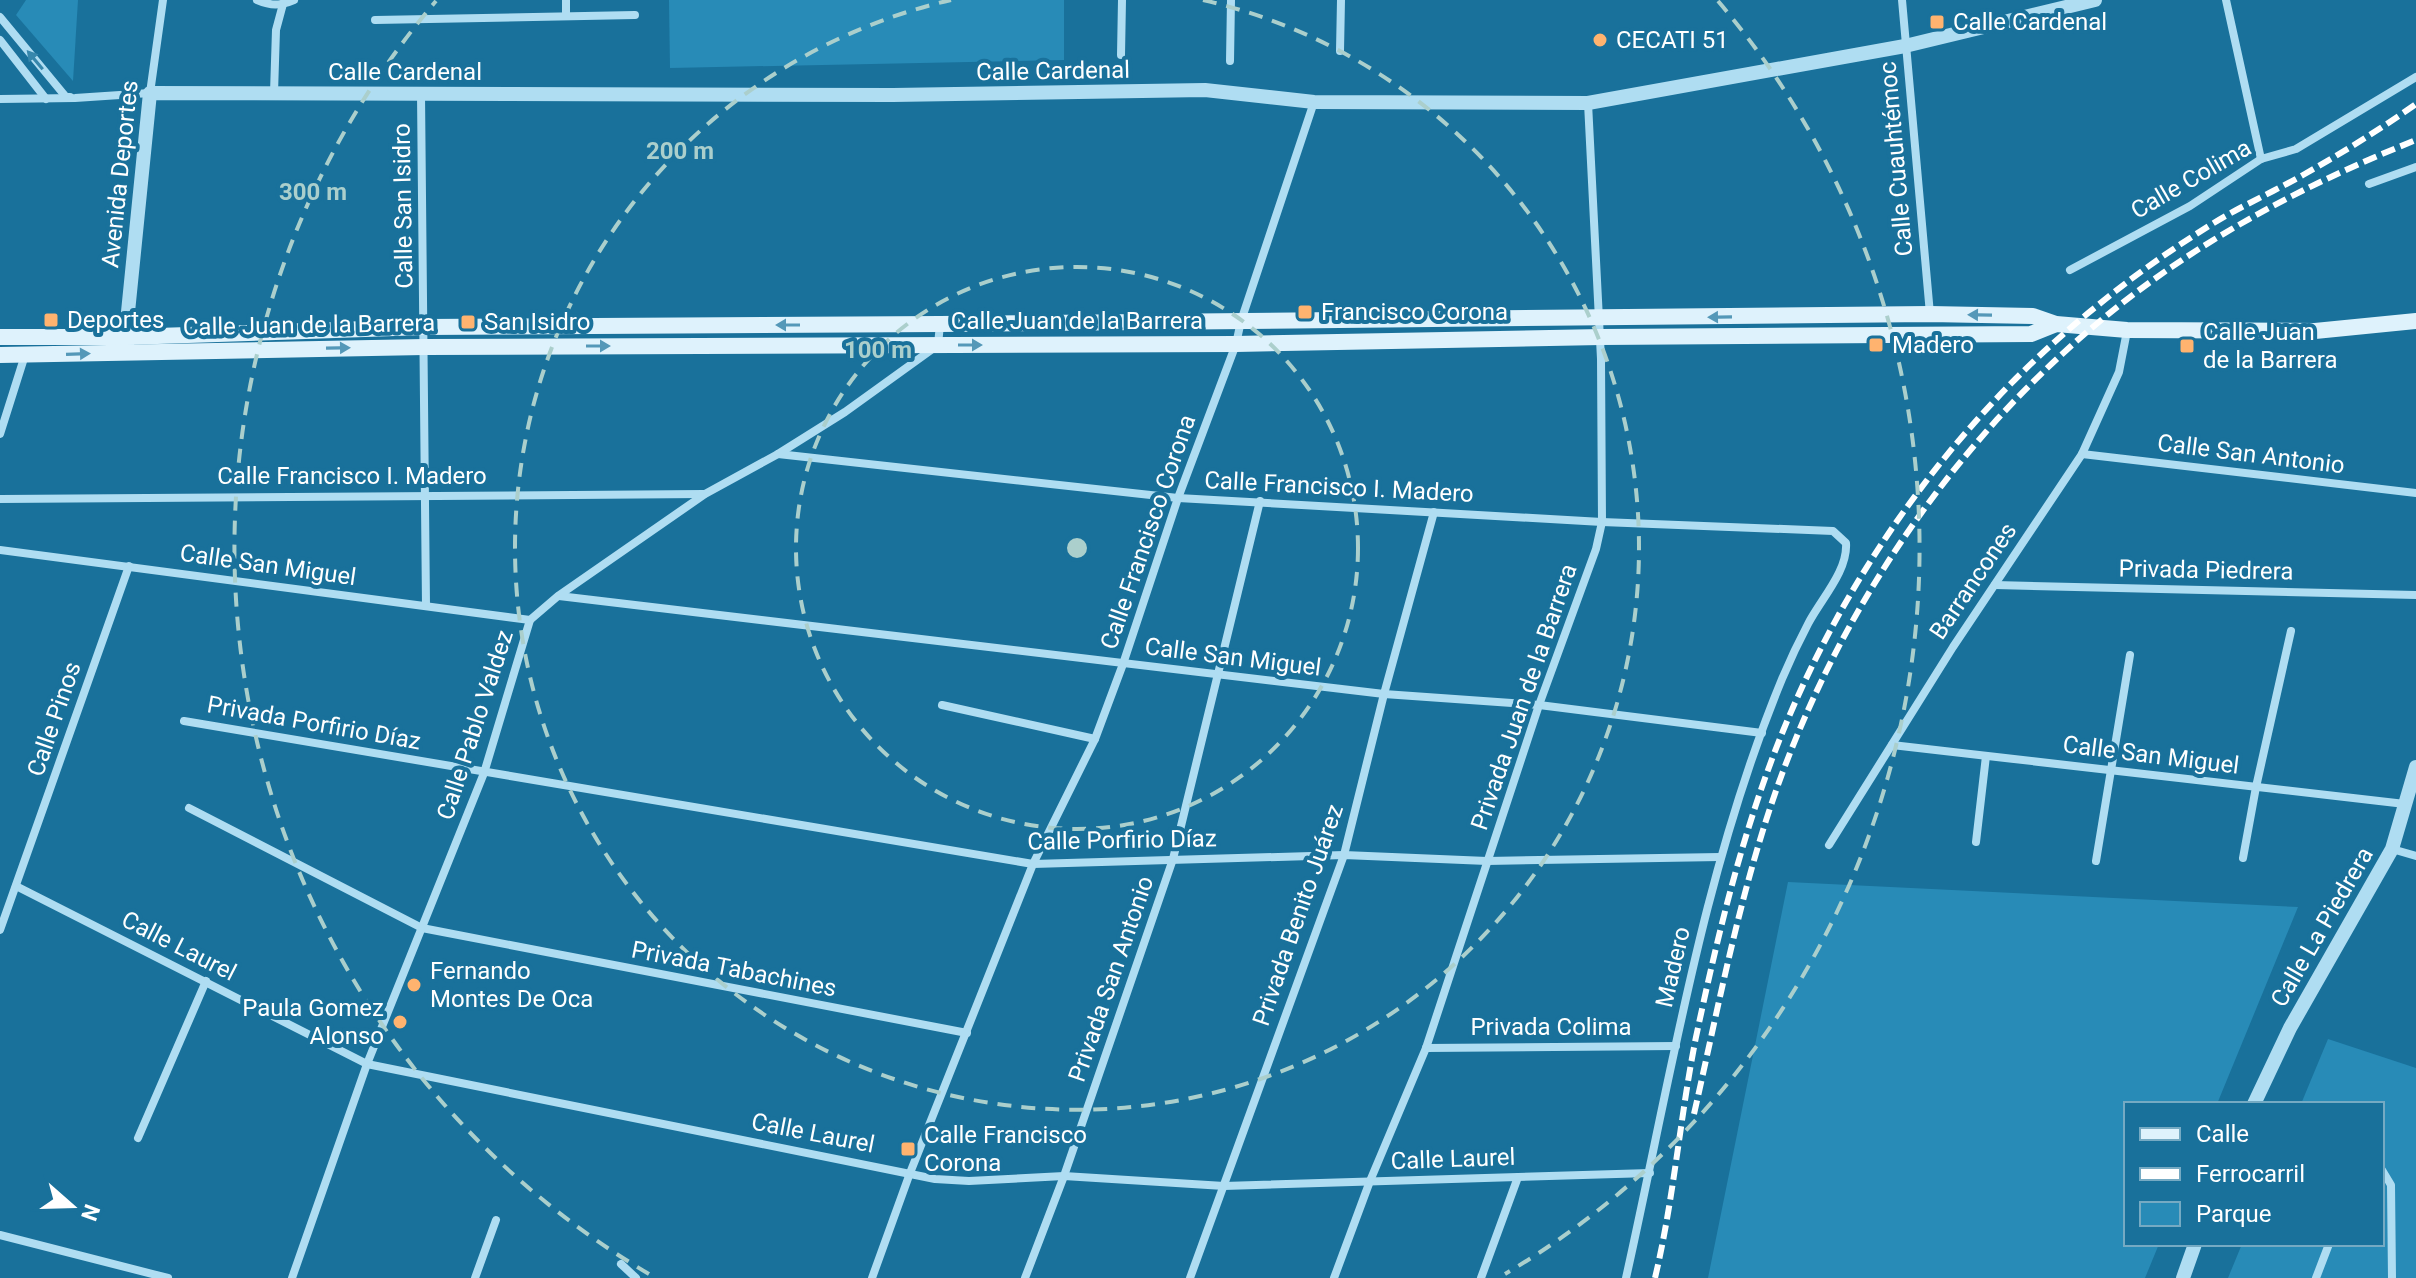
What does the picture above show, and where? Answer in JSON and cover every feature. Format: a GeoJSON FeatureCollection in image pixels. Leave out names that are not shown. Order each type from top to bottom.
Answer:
{"type":"FeatureCollection","features":[{"type":"Feature","properties":{"kind":"main road","name":"Calle Juan de la Barrera"},"geometry":{"type":"LineString","coordinates":[[0,355],[128,344],[424,327],[1930,314],[2033,316],[2056,324],[2127,330],[2315,331],[2416,321]]}},
{"type":"Feature","properties":{"kind":"main road","name":"Calle Juan de la Barrera"},"geometry":{"type":"LineString","coordinates":[[0,337],[128,344],[424,347],[1236,344],[1601,337],[2031,334],[2056,324]]}},
{"type":"Feature","properties":{"kind":"street","name":"Avenida Deportes"},"geometry":{"type":"LineString","coordinates":[[128,344],[128,312],[150,93],[163,0]]}},
{"type":"Feature","properties":{"kind":"street"},"geometry":{"type":"LineString","coordinates":[[257,0],[270,5],[294,0]]}},
{"type":"Feature","properties":{"kind":"street"},"geometry":{"type":"LineString","coordinates":[[566,0],[566,16]]}},
{"type":"Feature","properties":{"kind":"street"},"geometry":{"type":"LineString","coordinates":[[1121,55],[1122,0]]}},
{"type":"Feature","properties":{"kind":"street"},"geometry":{"type":"LineString","coordinates":[[1230,61],[1231,0]]}},
{"type":"Feature","properties":{"kind":"street"},"geometry":{"type":"LineString","coordinates":[[1340,51],[1341,0]]}},
{"type":"Feature","properties":{"kind":"street","name":"Calle Cuauhtémoc"},"geometry":{"type":"LineString","coordinates":[[1902,0],[1930,314]]}},
{"type":"Feature","properties":{"kind":"street","name":"Calle Cardenal"},"geometry":{"type":"LineString","coordinates":[[0,99],[150,93],[893,95],[1205,90],[1314,102],[1588,103],[1905,46],[2095,0]]}},
{"type":"Feature","properties":{"kind":"street"},"geometry":{"type":"LineString","coordinates":[[2226,0],[2261,159]]}},
{"type":"Feature","properties":{"kind":"street"},"geometry":{"type":"LineString","coordinates":[[274,93],[276,30],[283,4]]}},
{"type":"Feature","properties":{"kind":"street"},"geometry":{"type":"LineString","coordinates":[[375,20],[635,15]]}},
{"type":"Feature","properties":{"kind":"street"},"geometry":{"type":"LineString","coordinates":[[0,17],[66,97],[75,98]]}},
{"type":"Feature","properties":{"kind":"street"},"geometry":{"type":"LineString","coordinates":[[0,40],[46,99]]}},
{"type":"Feature","properties":{"kind":"street","name":"Calle Colima"},"geometry":{"type":"LineString","coordinates":[[2070,270],[2190,206],[2261,159],[2296,149],[2416,77]]}},
{"type":"Feature","properties":{"kind":"street","name":"Calle San Isidro"},"geometry":{"type":"LineString","coordinates":[[421,94],[426,606]]}},
{"type":"Feature","properties":{"kind":"street","name":"Calle Francisco Corona"},"geometry":{"type":"LineString","coordinates":[[872,1278],[910,1173],[1033,864],[1095,739],[1178,498],[1236,344],[1314,102]]}},
{"type":"Feature","properties":{"kind":"street","name":"Privada Juan de la Barrera"},"geometry":{"type":"LineString","coordinates":[[1334,1278],[1370,1181],[1426,1048],[1539,705],[1593,561],[1602,522],[1601,337],[1588,103]]}},
{"type":"Feature","properties":{"kind":"street"},"geometry":{"type":"LineString","coordinates":[[2369,184],[2416,167]]}},
{"type":"Feature","properties":{"kind":"street"},"geometry":{"type":"LineString","coordinates":[[938,345],[940,324]]}},
{"type":"Feature","properties":{"kind":"street","name":"Barrancones"},"geometry":{"type":"LineString","coordinates":[[1829,845],[2082,454],[2119,372],[2127,330]]}},
{"type":"Feature","properties":{"kind":"street","name":"Calle Pablo Valdez"},"geometry":{"type":"LineString","coordinates":[[292,1278],[367,1064],[484,773],[530,620],[558,596],[705,494],[845,412],[938,345]]}},
{"type":"Feature","properties":{"kind":"street"},"geometry":{"type":"LineString","coordinates":[[0,434],[25,355]]}},
{"type":"Feature","properties":{"kind":"street","name":"Calle Francisco I. Madero"},"geometry":{"type":"LineString","coordinates":[[778,454],[1178,498],[1602,522],[1833,531],[1846,543]]}},
{"type":"Feature","properties":{"kind":"street","name":"Calle San Antonio"},"geometry":{"type":"LineString","coordinates":[[2082,454],[2416,493]]}},
{"type":"Feature","properties":{"kind":"street","name":"Calle Francisco I. Madero"},"geometry":{"type":"LineString","coordinates":[[0,499],[705,494]]}},
{"type":"Feature","properties":{"kind":"street","name":"Privada San Antonio"},"geometry":{"type":"LineString","coordinates":[[1025,1278],[1064,1176],[1173,859],[1260,501]]}},
{"type":"Feature","properties":{"kind":"street","name":"Privada Benito Juárez"},"geometry":{"type":"LineString","coordinates":[[1190,1278],[1344,855],[1434,512]]}},
{"type":"Feature","properties":{"kind":"street","name":"Madero"},"geometry":{"type":"LineString","coordinates":[[1626,1278],[1720,857],[1783,678],[1808,625],[1847,557],[1846,543]]}},
{"type":"Feature","properties":{"kind":"street","name":"Calle San Miguel"},"geometry":{"type":"LineString","coordinates":[[0,550],[530,620]]}},
{"type":"Feature","properties":{"kind":"street","name":"Calle Pinos"},"geometry":{"type":"LineString","coordinates":[[0,930],[129,566]]}},
{"type":"Feature","properties":{"kind":"street","name":"Privada Piedrera"},"geometry":{"type":"LineString","coordinates":[[1995,585],[2416,595]]}},
{"type":"Feature","properties":{"kind":"street","name":"Calle San Miguel"},"geometry":{"type":"LineString","coordinates":[[558,596],[1384,694],[1539,705],[1762,733]]}},
{"type":"Feature","properties":{"kind":"street"},"geometry":{"type":"LineString","coordinates":[[2243,858],[2291,631]]}},
{"type":"Feature","properties":{"kind":"street"},"geometry":{"type":"LineString","coordinates":[[2096,861],[2130,655]]}},
{"type":"Feature","properties":{"kind":"street"},"geometry":{"type":"LineString","coordinates":[[942,705],[1095,739]]}},
{"type":"Feature","properties":{"kind":"street","name":"Privada Porfirio Díaz"},"geometry":{"type":"LineString","coordinates":[[184,721],[484,773]]}},
{"type":"Feature","properties":{"kind":"street","name":"Calle San Miguel"},"geometry":{"type":"LineString","coordinates":[[1892,745],[2405,804]]}},
{"type":"Feature","properties":{"kind":"street"},"geometry":{"type":"LineString","coordinates":[[1976,842],[1986,756]]}},
{"type":"Feature","properties":{"kind":"street","name":"Calle La Piedrera"},"geometry":{"type":"LineString","coordinates":[[2255,1102],[2290,1028],[2392,849],[2416,767]]}},
{"type":"Feature","properties":{"kind":"street","name":"Calle Porfirio Díaz"},"geometry":{"type":"LineString","coordinates":[[484,773],[1033,864],[1344,855],[1487,861],[1720,857]]}},
{"type":"Feature","properties":{"kind":"street","name":"Privada Tabachines"},"geometry":{"type":"LineString","coordinates":[[189,808],[422,928],[967,1033]]}},
{"type":"Feature","properties":{"kind":"street"},"geometry":{"type":"LineString","coordinates":[[2392,849],[2416,856]]}},
{"type":"Feature","properties":{"kind":"street","name":"Calle Laurel"},"geometry":{"type":"LineString","coordinates":[[16,886],[367,1064],[935,1179],[969,1181],[1064,1176],[1224,1186],[1650,1173]]}},
{"type":"Feature","properties":{"kind":"street"},"geometry":{"type":"LineString","coordinates":[[138,1138],[206,981]]}},
{"type":"Feature","properties":{"kind":"street","name":"Privada Colima"},"geometry":{"type":"LineString","coordinates":[[1426,1048],[1676,1046]]}},
{"type":"Feature","properties":{"kind":"street"},"geometry":{"type":"LineString","coordinates":[[2384,1173],[2391,1185],[2392,1278]]}},
{"type":"Feature","properties":{"kind":"street"},"geometry":{"type":"LineString","coordinates":[[1481,1278],[1518,1177]]}},
{"type":"Feature","properties":{"kind":"street"},"geometry":{"type":"LineString","coordinates":[[475,1278],[496,1220]]}},
{"type":"Feature","properties":{"kind":"street"},"geometry":{"type":"LineString","coordinates":[[0,1235],[168,1278]]}},
{"type":"Feature","properties":{"kind":"street"},"geometry":{"type":"LineString","coordinates":[[2183,1278],[2194,1246]]}},
{"type":"Feature","properties":{"kind":"street"},"geometry":{"type":"LineString","coordinates":[[2316,1278],[2328,1246]]}},
{"type":"Feature","properties":{"kind":"street"},"geometry":{"type":"LineString","coordinates":[[621,1264],[636,1278]]}},
{"type":"Feature","properties":{"kind":"green space"},"geometry":{"type":"Polygon","coordinates":[[[26,0],[78,0],[73,81],[16,15],[26,0]]]}},
{"type":"Feature","properties":{"kind":"green space"},"geometry":{"type":"Polygon","coordinates":[[[669,0],[1064,0],[1064,60],[670,68],[669,0]]]}},
{"type":"Feature","properties":{"kind":"green space"},"geometry":{"type":"Polygon","coordinates":[[[1788,882],[2298,907],[2218,1102],[2124,1102],[2124,1246],[2158,1246],[2145,1278],[1708,1278],[1788,882]]]}},
{"type":"Feature","properties":{"kind":"green space"},"geometry":{"type":"Polygon","coordinates":[[[2328,1039],[2416,1068],[2416,1278],[2228,1278],[2241,1246],[2384,1246],[2384,1102],[2302,1102],[2328,1039]]]}},
{"type":"Feature","properties":{"kind":"railway"},"geometry":{"type":"LineString","coordinates":[[1655,1278],[1696,1037],[1744,844],[1783,731],[1810,670],[1875,553],[1913,498],[1999,396],[2097,306],[2153,263],[2212,224],[2332,158],[2416,104]]}},
{"type":"Feature","properties":{"kind":"railway"},"geometry":{"type":"LineString","coordinates":[[1694,1114],[1736,929],[1775,792],[1826,671],[1866,598],[1911,527],[1962,460],[2018,397],[2079,339],[2145,286],[2215,239],[2288,198],[2416,140]]}},
{"type":"Feature","properties":{"kind":"place","name":"Calle Cardenal"},"geometry":{"type":"Point","coordinates":[1937,22]}},
{"type":"Feature","properties":{"kind":"place","name":"CECATI 51"},"geometry":{"type":"Point","coordinates":[1600,40]}},
{"type":"Feature","properties":{"kind":"place","name":"Francisco Corona"},"geometry":{"type":"Point","coordinates":[1305,312]}},
{"type":"Feature","properties":{"kind":"place","name":"Deportes"},"geometry":{"type":"Point","coordinates":[51,320]}},
{"type":"Feature","properties":{"kind":"place","name":"San Isidro"},"geometry":{"type":"Point","coordinates":[468,322]}},
{"type":"Feature","properties":{"kind":"place","name":"Madero"},"geometry":{"type":"Point","coordinates":[1876,345]}},
{"type":"Feature","properties":{"kind":"place","name":"Calle Juan de la Barrera"},"geometry":{"type":"Point","coordinates":[2187,346]}},
{"type":"Feature","properties":{"kind":"place","name":"Fernando Montes De Oca"},"geometry":{"type":"Point","coordinates":[414,985]}},
{"type":"Feature","properties":{"kind":"place","name":"Paula Gomez Alonso"},"geometry":{"type":"Point","coordinates":[400,1022]}},
{"type":"Feature","properties":{"kind":"place","name":"Calle Francisco Corona"},"geometry":{"type":"Point","coordinates":[908,1149]}}]}
